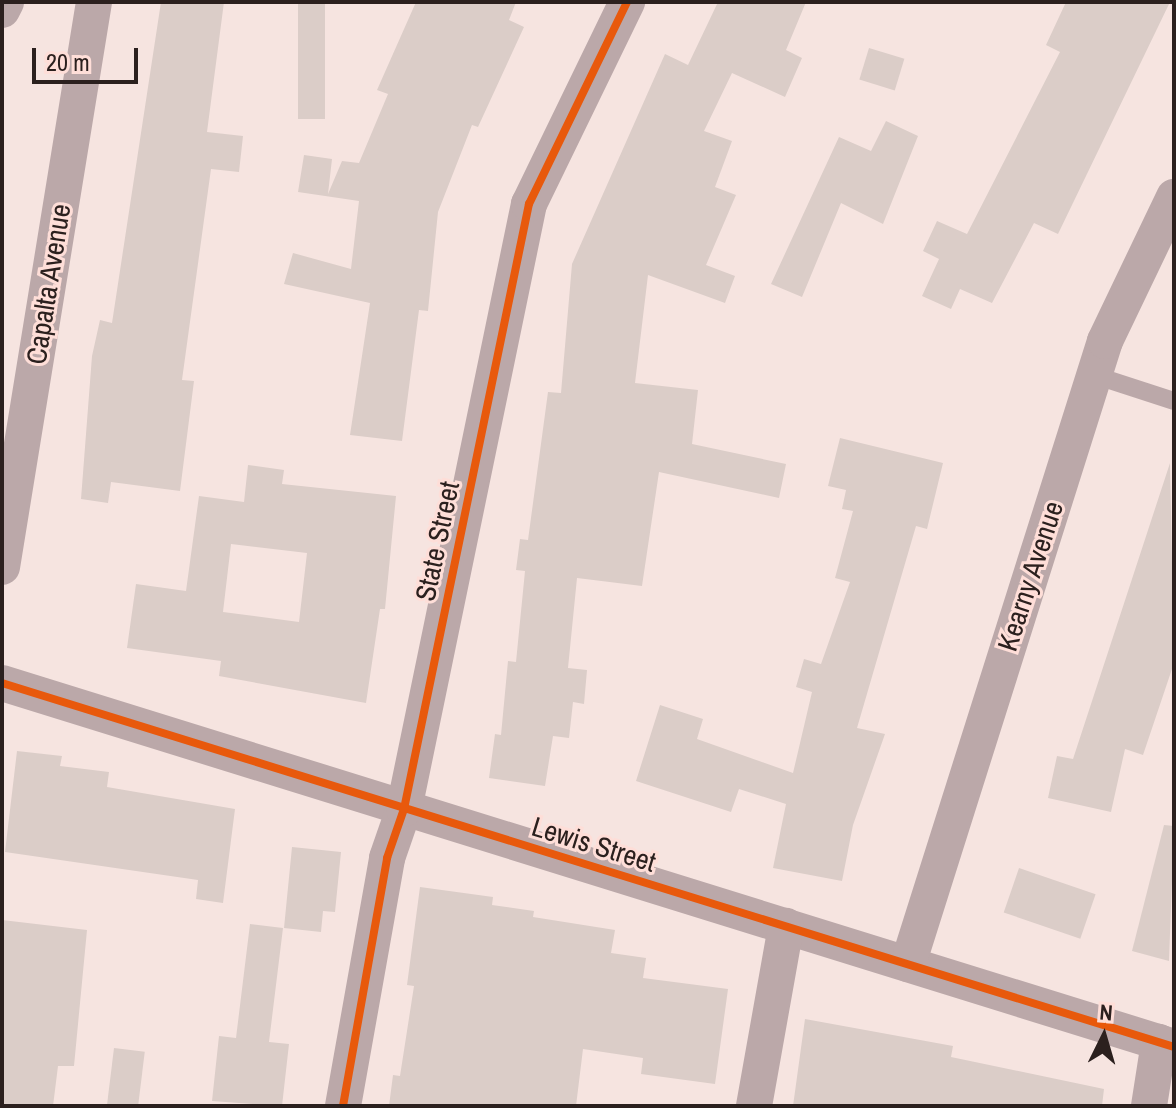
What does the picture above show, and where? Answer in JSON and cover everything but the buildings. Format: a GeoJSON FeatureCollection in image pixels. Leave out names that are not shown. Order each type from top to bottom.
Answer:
{"type":"FeatureCollection","features":[{"type":"Feature","properties":{"kind":"street"},"geometry":{"type":"LineString","coordinates":[[2,10],[6,2]]}},
{"type":"Feature","properties":{"kind":"street","name":"Capalta Avenue"},"geometry":{"type":"LineString","coordinates":[[2,567],[94,2]]}},
{"type":"Feature","properties":{"kind":"street","name":"State Street"},"geometry":{"type":"LineString","coordinates":[[343,1106],[387,858],[404,809],[529,204],[627,2]]}},
{"type":"Feature","properties":{"kind":"street","name":"Kearny Avenue"},"geometry":{"type":"LineString","coordinates":[[908,964],[1094,375],[1174,197]]}},
{"type":"Feature","properties":{"kind":"street","name":"Lewis Street"},"geometry":{"type":"LineString","coordinates":[[2,683],[1166,1045]]}},
{"type":"Feature","properties":{"kind":"street"},"geometry":{"type":"LineString","coordinates":[[754,1106],[786,926]]}},
{"type":"Feature","properties":{"kind":"street"},"geometry":{"type":"LineString","coordinates":[[1149,1106],[1166,1045]]}},
{"type":"Feature","properties":{"kind":"lane"},"geometry":{"type":"LineString","coordinates":[[1094,375],[1174,401]]}},
{"type":"Feature","properties":{"kind":"cycle path"},"geometry":{"type":"LineString","coordinates":[[343,1106],[387,858],[404,809],[529,204],[627,2]]}},
{"type":"Feature","properties":{"kind":"cycle path"},"geometry":{"type":"LineString","coordinates":[[2,683],[1174,1047]]}}]}
